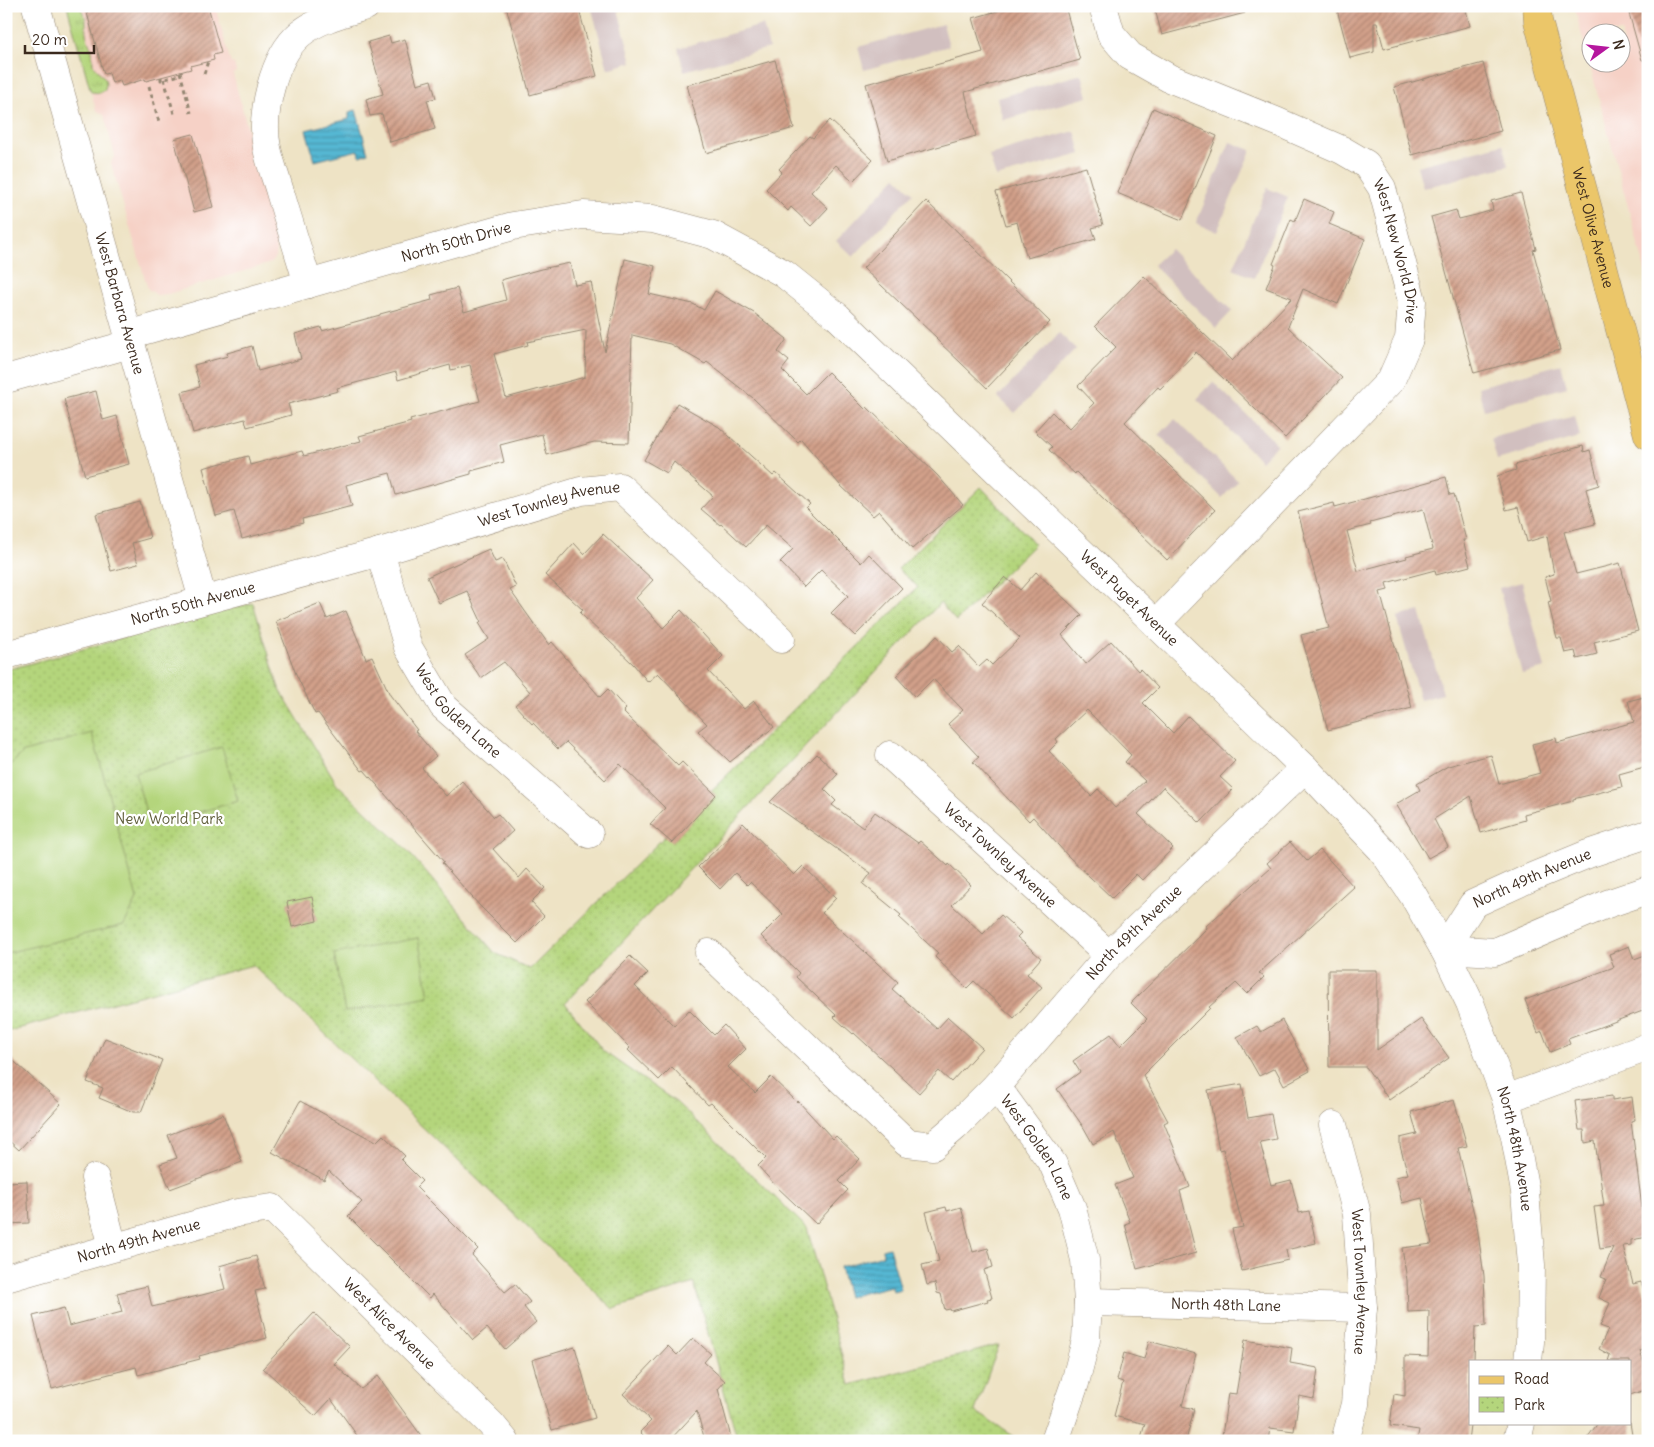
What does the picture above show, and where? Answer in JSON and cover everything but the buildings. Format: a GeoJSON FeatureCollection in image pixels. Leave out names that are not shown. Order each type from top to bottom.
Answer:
{"type":"FeatureCollection","features":[{"type":"Feature","properties":{"kind":"main road","name":"West Olive Avenue"},"geometry":{"type":"LineString","coordinates":[[1535,11],[1648,435]]}},
{"type":"Feature","properties":{"kind":"street","name":"West Barbara Avenue"},"geometry":{"type":"LineString","coordinates":[[36,6],[203,600]]}},
{"type":"Feature","properties":{"kind":"street"},"geometry":{"type":"LineString","coordinates":[[308,284],[267,147],[266,123],[269,95],[282,57],[299,34],[330,16],[366,6]]}},
{"type":"Feature","properties":{"kind":"street","name":"West New World Drive"},"geometry":{"type":"LineString","coordinates":[[1103,6],[1111,34],[1130,56],[1169,78],[1278,122],[1342,150],[1366,164],[1382,188],[1412,302],[1409,339],[1391,380],[1156,624]]}},
{"type":"Feature","properties":{"kind":"street","name":"North 50th Drive"},"geometry":{"type":"LineString","coordinates":[[6,379],[308,284],[513,226],[583,215],[653,219],[713,235],[783,272]]}},
{"type":"Feature","properties":{"kind":"street","name":"West Puget Avenue"},"geometry":{"type":"LineString","coordinates":[[783,272],[838,317],[1305,768],[1383,850],[1413,895],[1444,949]]}},
{"type":"Feature","properties":{"kind":"street","name":"West Townley Avenue"},"geometry":{"type":"LineString","coordinates":[[380,552],[581,491],[620,487],[781,639]]}},
{"type":"Feature","properties":{"kind":"street","name":"North 50th Avenue"},"geometry":{"type":"LineString","coordinates":[[6,655],[380,552]]}},
{"type":"Feature","properties":{"kind":"street","name":"West Golden Lane"},"geometry":{"type":"LineString","coordinates":[[380,552],[408,647],[443,706],[589,834]]}},
{"type":"Feature","properties":{"kind":"street","name":"West Townley Avenue"},"geometry":{"type":"LineString","coordinates":[[890,755],[1109,955]]}},
{"type":"Feature","properties":{"kind":"street","name":"North 49th Avenue"},"geometry":{"type":"LineString","coordinates":[[996,1086],[1109,955],[1305,768]]}},
{"type":"Feature","properties":{"kind":"street","name":"North 49th Avenue"},"geometry":{"type":"LineString","coordinates":[[1444,949],[1473,904],[1588,854],[1648,834]]}},
{"type":"Feature","properties":{"kind":"street"},"geometry":{"type":"LineString","coordinates":[[1444,949],[1495,952],[1607,904],[1648,890]]}},
{"type":"Feature","properties":{"kind":"street","name":"North 48th Avenue"},"geometry":{"type":"LineString","coordinates":[[1444,949],[1470,1003],[1506,1099],[1515,1137],[1525,1192],[1531,1265],[1528,1360]]}},
{"type":"Feature","properties":{"kind":"street","name":"West Golden Lane"},"geometry":{"type":"LineString","coordinates":[[709,953],[907,1143],[933,1146],[996,1086],[1053,1164],[1072,1208],[1085,1260],[1088,1302],[1086,1340],[1075,1384],[1054,1441]]}},
{"type":"Feature","properties":{"kind":"street"},"geometry":{"type":"LineString","coordinates":[[1506,1099],[1646,1054]]}},
{"type":"Feature","properties":{"kind":"street","name":"West Townley Avenue"},"geometry":{"type":"LineString","coordinates":[[1333,1125],[1357,1214],[1363,1308],[1355,1404],[1345,1441]]}},
{"type":"Feature","properties":{"kind":"street"},"geometry":{"type":"LineString","coordinates":[[95,1178],[113,1247]]}},
{"type":"Feature","properties":{"kind":"street","name":"North 49th Avenue"},"geometry":{"type":"LineString","coordinates":[[6,1278],[237,1213],[272,1208]]}},
{"type":"Feature","properties":{"kind":"street","name":"West Alice Avenue"},"geometry":{"type":"LineString","coordinates":[[272,1208],[491,1424],[505,1441]]}},
{"type":"Feature","properties":{"kind":"street","name":"North 48th Lane"},"geometry":{"type":"LineString","coordinates":[[1088,1302],[1363,1308]]}},
{"type":"Feature","properties":{"kind":"street"},"geometry":{"type":"LineString","coordinates":[[1517,1441],[1521,1424]]}},
{"type":"Feature","properties":{"kind":"path"},"geometry":{"type":"LineString","coordinates":[[204,74],[208,61]]}},
{"type":"Feature","properties":{"kind":"path"},"geometry":{"type":"LineString","coordinates":[[175,118],[163,78],[180,73],[191,113]]}},
{"type":"Feature","properties":{"kind":"path"},"geometry":{"type":"LineString","coordinates":[[149,86],[160,122]]}},
{"type":"Feature","properties":{"kind":"shaded area"},"geometry":{"type":"Polygon","coordinates":[[[67,6],[215,6],[231,64],[234,63],[236,72],[233,74],[273,223],[275,223],[280,240],[280,245],[276,246],[276,255],[271,263],[168,294],[157,295],[148,289],[111,163],[115,155],[104,115],[96,110],[67,6]]]}},
{"type":"Feature","properties":{"kind":"shaded area"},"geometry":{"type":"Polygon","coordinates":[[[591,6],[617,6],[632,62],[608,69],[591,6]]]}},
{"type":"Feature","properties":{"kind":"shaded area"},"geometry":{"type":"Polygon","coordinates":[[[1574,6],[1648,6],[1648,281],[1592,72],[1632,72],[1632,22],[1582,22],[1582,36],[1574,6]]]}},
{"type":"Feature","properties":{"kind":"shaded area"},"geometry":{"type":"Polygon","coordinates":[[[943,24],[949,46],[864,70],[858,47],[943,24]]]}},
{"type":"Feature","properties":{"kind":"shaded area"},"geometry":{"type":"Polygon","coordinates":[[[763,25],[769,48],[684,71],[678,48],[763,25]]]}},
{"type":"Feature","properties":{"kind":"shaded area"},"geometry":{"type":"Polygon","coordinates":[[[1082,74],[1088,97],[1003,120],[997,98],[1082,74]]]}},
{"type":"Feature","properties":{"kind":"shaded area"},"geometry":{"type":"Polygon","coordinates":[[[1075,131],[1081,154],[996,177],[989,155],[1075,131]]]}},
{"type":"Feature","properties":{"kind":"shaded area"},"geometry":{"type":"Polygon","coordinates":[[[1230,142],[1251,150],[1217,232],[1196,223],[1230,142]]]}},
{"type":"Feature","properties":{"kind":"shaded area"},"geometry":{"type":"Polygon","coordinates":[[[1503,144],[1508,166],[1423,188],[1417,166],[1503,144]]]}},
{"type":"Feature","properties":{"kind":"shaded area"},"geometry":{"type":"Polygon","coordinates":[[[896,177],[913,193],[853,257],[836,241],[896,177]]]}},
{"type":"Feature","properties":{"kind":"shaded area"},"geometry":{"type":"Polygon","coordinates":[[[1267,188],[1288,197],[1254,278],[1233,269],[1267,188]]]}},
{"type":"Feature","properties":{"kind":"shaded area"},"geometry":{"type":"Polygon","coordinates":[[[1170,249],[1232,311],[1216,328],[1153,265],[1170,249]]]}},
{"type":"Feature","properties":{"kind":"shaded area"},"geometry":{"type":"Polygon","coordinates":[[[1059,333],[1076,349],[1015,413],[998,397],[1059,333]]]}},
{"type":"Feature","properties":{"kind":"shaded area"},"geometry":{"type":"Polygon","coordinates":[[[1561,364],[1567,387],[1484,410],[1478,387],[1561,364]]]}},
{"type":"Feature","properties":{"kind":"shaded area"},"geometry":{"type":"Polygon","coordinates":[[[1213,382],[1277,444],[1261,461],[1197,399],[1213,382]]]}},
{"type":"Feature","properties":{"kind":"shaded area"},"geometry":{"type":"Polygon","coordinates":[[[1575,416],[1580,437],[1497,460],[1491,438],[1575,416]]]}},
{"type":"Feature","properties":{"kind":"shaded area"},"geometry":{"type":"Polygon","coordinates":[[[1175,419],[1238,481],[1222,498],[1159,435],[1175,419]]]}},
{"type":"Feature","properties":{"kind":"shaded area"},"geometry":{"type":"Polygon","coordinates":[[[1522,582],[1545,668],[1522,674],[1499,588],[1522,582]]]}},
{"type":"Feature","properties":{"kind":"shaded area"},"geometry":{"type":"Polygon","coordinates":[[[1420,611],[1443,694],[1420,700],[1397,617],[1420,611]]]}},
{"type":"Feature","properties":{"kind":"green space"},"geometry":{"type":"Polygon","coordinates":[[[67,6],[80,6],[86,19],[86,34],[92,51],[93,64],[105,79],[106,84],[105,89],[100,93],[91,92],[67,6]]]}},
{"type":"Feature","properties":{"kind":"green space","name":"New World Park"},"geometry":{"type":"Polygon","coordinates":[[[981,487],[1035,544],[956,621],[940,603],[565,1003],[604,1052],[676,1102],[807,1228],[850,1385],[999,1345],[975,1411],[1021,1441],[738,1441],[694,1283],[613,1309],[253,965],[6,1032],[6,670],[253,603],[279,688],[337,784],[405,848],[495,953],[530,969],[918,587],[898,569],[981,487]]]}},
{"type":"Feature","properties":{"kind":"green space"},"geometry":{"type":"Polygon","coordinates":[[[92,733],[137,899],[124,925],[6,953],[6,769],[24,752],[92,733]]]}},
{"type":"Feature","properties":{"kind":"green space"},"geometry":{"type":"Polygon","coordinates":[[[222,747],[238,801],[150,826],[135,773],[222,747]]]}},
{"type":"Feature","properties":{"kind":"green space"},"geometry":{"type":"Polygon","coordinates":[[[418,938],[429,996],[345,1012],[334,954],[418,938]]]}},
{"type":"Feature","properties":{"kind":"water"},"geometry":{"type":"Polygon","coordinates":[[[356,110],[368,153],[360,156],[358,150],[315,161],[306,130],[349,119],[349,112],[356,110]]]}},
{"type":"Feature","properties":{"kind":"water"},"geometry":{"type":"Polygon","coordinates":[[[889,1247],[901,1289],[893,1291],[891,1286],[848,1297],[840,1267],[883,1255],[882,1249],[889,1247]]]}}]}
